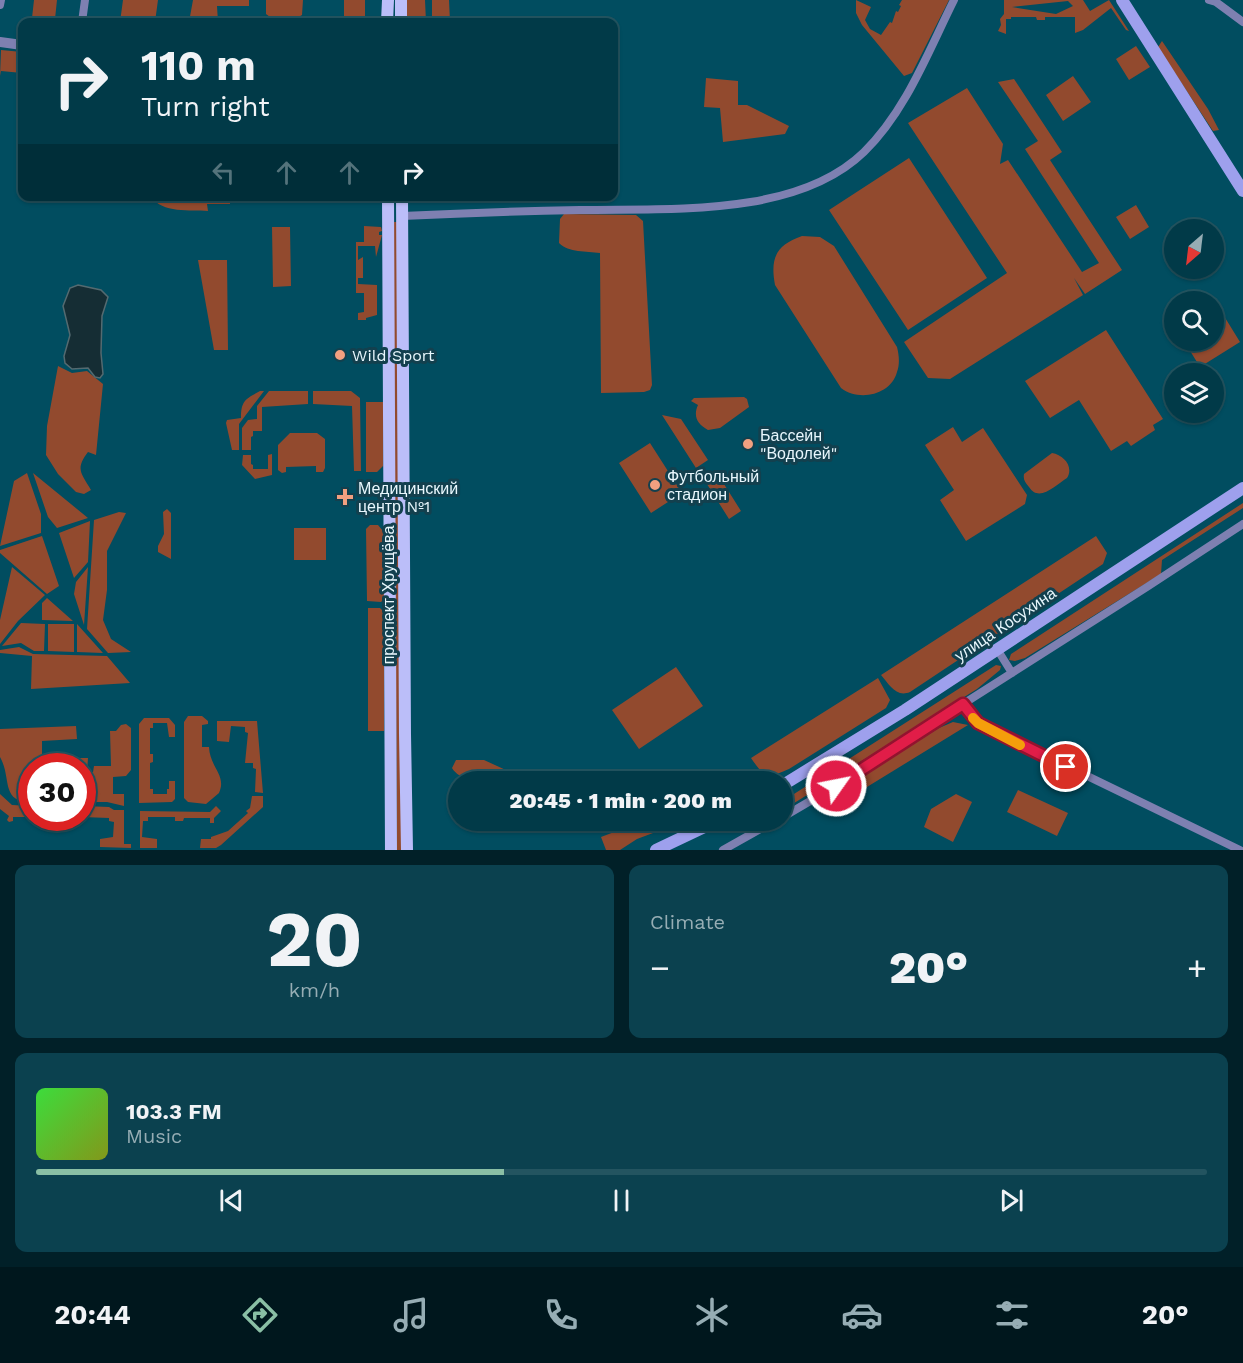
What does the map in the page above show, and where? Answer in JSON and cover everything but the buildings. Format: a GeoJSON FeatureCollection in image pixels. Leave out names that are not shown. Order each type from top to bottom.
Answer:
{"type":"FeatureCollection","features":[{"type":"Feature","properties":{"kind":"main road"},"geometry":{"type":"LineString","coordinates":[[387,0],[387,18]]}},
{"type":"Feature","properties":{"kind":"main road"},"geometry":{"type":"LineString","coordinates":[[401,0],[401,18]]}},
{"type":"Feature","properties":{"kind":"main road"},"geometry":{"type":"LineString","coordinates":[[1122,0],[1243,191]]}},
{"type":"Feature","properties":{"kind":"main road","name":"проспект Хрущёва"},"geometry":{"type":"LineString","coordinates":[[388,201],[391,850]]}},
{"type":"Feature","properties":{"kind":"main road","name":"проспект Хрущёва"},"geometry":{"type":"LineString","coordinates":[[402,201],[407,850]]}},
{"type":"Feature","properties":{"kind":"main road"},"geometry":{"type":"LineString","coordinates":[[388,218],[402,216]]}},
{"type":"Feature","properties":{"kind":"main road","name":"улица Косухина"},"geometry":{"type":"LineString","coordinates":[[793,779],[997,650],[1243,488]]}},
{"type":"Feature","properties":{"kind":"main road"},"geometry":{"type":"LineString","coordinates":[[656,850],[696,831]]}},
{"type":"Feature","properties":{"kind":"street"},"geometry":{"type":"LineString","coordinates":[[0,5],[1,0]]}},
{"type":"Feature","properties":{"kind":"street"},"geometry":{"type":"LineString","coordinates":[[83,18],[85,0]]}},
{"type":"Feature","properties":{"kind":"street"},"geometry":{"type":"LineString","coordinates":[[402,216],[698,209],[763,199],[815,183],[846,167],[884,129],[910,89],[954,0]]}},
{"type":"Feature","properties":{"kind":"street"},"geometry":{"type":"LineString","coordinates":[[1209,0],[1216,2],[1243,22]]}},
{"type":"Feature","properties":{"kind":"street"},"geometry":{"type":"LineString","coordinates":[[0,42],[18,44]]}},
{"type":"Feature","properties":{"kind":"street"},"geometry":{"type":"LineString","coordinates":[[793,811],[1243,524]]}},
{"type":"Feature","properties":{"kind":"street"},"geometry":{"type":"LineString","coordinates":[[997,650],[1012,673]]}},
{"type":"Feature","properties":{"kind":"street"},"geometry":{"type":"LineString","coordinates":[[963,704],[978,723],[1240,850]]}},
{"type":"Feature","properties":{"kind":"street"},"geometry":{"type":"LineString","coordinates":[[723,850],[757,831]]}},
{"type":"Feature","properties":{"kind":"shaded area"},"geometry":{"type":"Polygon","coordinates":[[[34,0],[57,0],[55,18],[32,18],[34,0]]]}},
{"type":"Feature","properties":{"kind":"shaded area"},"geometry":{"type":"Polygon","coordinates":[[[123,0],[158,0],[156,18],[121,18],[123,0]]]}},
{"type":"Feature","properties":{"kind":"shaded area"},"geometry":{"type":"Polygon","coordinates":[[[193,0],[249,0],[249,6],[217,6],[218,18],[190,18],[193,0]]]}},
{"type":"Feature","properties":{"kind":"shaded area"},"geometry":{"type":"Polygon","coordinates":[[[266,0],[303,0],[302,15],[297,18],[270,17],[266,14],[266,0]]]}},
{"type":"Feature","properties":{"kind":"shaded area"},"geometry":{"type":"Polygon","coordinates":[[[344,0],[365,0],[365,18],[344,18],[344,0]]]}},
{"type":"Feature","properties":{"kind":"shaded area"},"geometry":{"type":"Polygon","coordinates":[[[406,0],[425,0],[426,18],[406,18],[406,0]]]}},
{"type":"Feature","properties":{"kind":"shaded area"},"geometry":{"type":"Polygon","coordinates":[[[432,0],[449,0],[450,18],[432,18],[432,0]]]}},
{"type":"Feature","properties":{"kind":"shaded area"},"geometry":{"type":"Polygon","coordinates":[[[856,0],[871,7],[865,20],[870,29],[881,35],[890,22],[892,23],[902,0],[949,0],[912,73],[904,76],[862,25],[856,13],[856,0]]]}},
{"type":"Feature","properties":{"kind":"shaded area"},"geometry":{"type":"Polygon","coordinates":[[[1004,0],[1083,0],[1090,11],[1109,0],[1129,31],[1111,8],[1083,30],[1075,33],[1075,17],[1045,17],[1045,20],[1037,20],[1036,17],[1011,17],[1011,19],[1006,19],[1006,34],[998,31],[1001,25],[1000,19],[1004,14],[1004,0]],[[1068,1],[1012,7],[1056,14],[1073,6],[1068,1]]]}},
{"type":"Feature","properties":{"kind":"shaded area"},"geometry":{"type":"Polygon","coordinates":[[[1162,41],[1208,109],[1219,130],[1213,131],[1159,49],[1162,41]]]}},
{"type":"Feature","properties":{"kind":"shaded area"},"geometry":{"type":"Polygon","coordinates":[[[1136,46],[1150,67],[1129,80],[1116,59],[1136,46]]]}},
{"type":"Feature","properties":{"kind":"shaded area"},"geometry":{"type":"Polygon","coordinates":[[[1,50],[18,52],[18,73],[1,71],[0,76],[1,50]]]}},
{"type":"Feature","properties":{"kind":"shaded area"},"geometry":{"type":"Polygon","coordinates":[[[1073,76],[1091,102],[1063,121],[1046,95],[1073,76]]]}},
{"type":"Feature","properties":{"kind":"shaded area"},"geometry":{"type":"Polygon","coordinates":[[[706,78],[738,81],[738,105],[747,105],[789,126],[785,134],[723,142],[720,108],[704,107],[706,78]]]}},
{"type":"Feature","properties":{"kind":"shaded area"},"geometry":{"type":"Polygon","coordinates":[[[1014,79],[1062,152],[1050,160],[1122,270],[1085,294],[1074,278],[1083,295],[950,379],[928,378],[904,342],[1007,273],[908,123],[967,88],[1003,144],[1000,164],[1008,160],[1082,272],[1099,263],[1025,149],[1038,141],[998,82],[1014,79]]]}},
{"type":"Feature","properties":{"kind":"shaded area"},"geometry":{"type":"Polygon","coordinates":[[[909,158],[987,278],[908,330],[829,210],[909,158]]]}},
{"type":"Feature","properties":{"kind":"shaded area"},"geometry":{"type":"Polygon","coordinates":[[[230,201],[230,204],[207,204],[208,211],[177,210],[156,202],[230,201]]]}},
{"type":"Feature","properties":{"kind":"shaded area"},"geometry":{"type":"Polygon","coordinates":[[[1136,205],[1149,227],[1130,239],[1116,217],[1136,205]]]}},
{"type":"Feature","properties":{"kind":"shaded area"},"geometry":{"type":"Polygon","coordinates":[[[564,214],[636,215],[643,221],[652,385],[650,390],[601,393],[600,253],[573,250],[559,243],[560,219],[564,214]]]}},
{"type":"Feature","properties":{"kind":"shaded area"},"geometry":{"type":"Polygon","coordinates":[[[393,222],[399,222],[402,850],[397,850],[393,222]]]}},
{"type":"Feature","properties":{"kind":"shaded area"},"geometry":{"type":"Polygon","coordinates":[[[364,226],[381,227],[382,231],[379,232],[379,235],[382,235],[376,257],[375,246],[358,246],[358,260],[363,257],[363,278],[358,278],[358,284],[377,285],[377,315],[366,318],[366,320],[358,320],[358,313],[364,312],[364,293],[356,293],[356,242],[364,242],[364,226]]]}},
{"type":"Feature","properties":{"kind":"shaded area"},"geometry":{"type":"Polygon","coordinates":[[[272,227],[290,227],[291,286],[273,287],[272,227]]]}},
{"type":"Feature","properties":{"kind":"shaded area"},"geometry":{"type":"Polygon","coordinates":[[[802,236],[820,237],[834,246],[897,347],[899,366],[897,372],[894,380],[881,391],[874,394],[856,395],[841,388],[775,285],[773,267],[777,254],[786,244],[802,236]]]}},
{"type":"Feature","properties":{"kind":"shaded area"},"geometry":{"type":"Polygon","coordinates":[[[198,260],[227,260],[228,350],[214,350],[198,260]]]}},
{"type":"Feature","properties":{"kind":"shaded area"},"geometry":{"type":"Polygon","coordinates":[[[1224,316],[1240,342],[1206,363],[1198,363],[1190,351],[1224,351],[1224,316]]]}},
{"type":"Feature","properties":{"kind":"shaded area"},"geometry":{"type":"Polygon","coordinates":[[[1106,330],[1163,419],[1153,425],[1155,430],[1131,446],[1127,441],[1111,451],[1079,400],[1050,418],[1025,381],[1106,330]]]}},
{"type":"Feature","properties":{"kind":"shaded area"},"geometry":{"type":"Polygon","coordinates":[[[58,366],[72,373],[87,371],[103,384],[96,455],[88,452],[81,467],[82,475],[91,490],[84,494],[76,492],[58,474],[46,455],[47,426],[58,366]]]}},
{"type":"Feature","properties":{"kind":"shaded area"},"geometry":{"type":"Polygon","coordinates":[[[260,391],[264,391],[239,424],[239,450],[232,450],[227,420],[241,418],[245,401],[260,391]]]}},
{"type":"Feature","properties":{"kind":"shaded area"},"geometry":{"type":"Polygon","coordinates":[[[269,391],[308,391],[308,404],[262,407],[262,431],[253,431],[251,450],[242,450],[242,428],[248,420],[257,419],[257,406],[269,391]]]}},
{"type":"Feature","properties":{"kind":"shaded area"},"geometry":{"type":"Polygon","coordinates":[[[313,391],[351,391],[360,398],[361,471],[354,471],[352,406],[313,404],[313,391]]]}},
{"type":"Feature","properties":{"kind":"shaded area"},"geometry":{"type":"Polygon","coordinates":[[[744,397],[749,407],[720,428],[708,430],[701,425],[696,416],[698,405],[691,401],[694,398],[744,397]]]}},
{"type":"Feature","properties":{"kind":"shaded area"},"geometry":{"type":"Polygon","coordinates":[[[366,402],[383,402],[383,466],[377,472],[366,472],[366,402]]]}},
{"type":"Feature","properties":{"kind":"shaded area"},"geometry":{"type":"Polygon","coordinates":[[[662,415],[681,419],[708,460],[696,468],[662,415]]]}},
{"type":"Feature","properties":{"kind":"shaded area"},"geometry":{"type":"Polygon","coordinates":[[[953,427],[962,442],[983,428],[1027,495],[1025,504],[966,541],[940,500],[954,490],[925,445],[953,427]]]}},
{"type":"Feature","properties":{"kind":"shaded area"},"geometry":{"type":"Polygon","coordinates":[[[290,433],[317,433],[325,439],[323,472],[316,472],[316,466],[286,467],[286,472],[282,473],[278,470],[278,445],[290,433]]]}},
{"type":"Feature","properties":{"kind":"shaded area","name":"Футбольный стадион"},"geometry":{"type":"Polygon","coordinates":[[[650,443],[682,493],[651,513],[619,463],[650,443]]]}},
{"type":"Feature","properties":{"kind":"shaded area"},"geometry":{"type":"Polygon","coordinates":[[[1052,453],[1067,462],[1069,474],[1067,478],[1043,493],[1033,491],[1025,481],[1024,474],[1052,453]]]}},
{"type":"Feature","properties":{"kind":"shaded area"},"geometry":{"type":"Polygon","coordinates":[[[272,454],[272,475],[255,479],[242,465],[243,455],[251,455],[253,469],[268,469],[268,455],[272,454]]]}},
{"type":"Feature","properties":{"kind":"shaded area"},"geometry":{"type":"Polygon","coordinates":[[[27,473],[41,514],[41,533],[0,546],[14,481],[27,473]]]}},
{"type":"Feature","properties":{"kind":"shaded area"},"geometry":{"type":"Polygon","coordinates":[[[33,473],[88,518],[57,528],[48,517],[33,473]]]}},
{"type":"Feature","properties":{"kind":"shaded area"},"geometry":{"type":"Polygon","coordinates":[[[717,473],[741,511],[729,519],[705,481],[717,473]]]}},
{"type":"Feature","properties":{"kind":"shaded area"},"geometry":{"type":"Polygon","coordinates":[[[1243,503],[1243,508],[1162,560],[1161,574],[1025,658],[1009,660],[1011,654],[1243,503]]]}},
{"type":"Feature","properties":{"kind":"shaded area"},"geometry":{"type":"Polygon","coordinates":[[[167,509],[171,513],[171,559],[158,552],[158,546],[164,534],[163,512],[167,509]]]}},
{"type":"Feature","properties":{"kind":"shaded area"},"geometry":{"type":"Polygon","coordinates":[[[119,512],[126,513],[107,551],[107,590],[103,620],[111,639],[131,652],[108,653],[87,629],[94,520],[119,512]]]}},
{"type":"Feature","properties":{"kind":"shaded area"},"geometry":{"type":"Polygon","coordinates":[[[90,521],[88,562],[74,578],[59,533],[90,521]]]}},
{"type":"Feature","properties":{"kind":"shaded area"},"geometry":{"type":"Polygon","coordinates":[[[370,525],[378,525],[383,531],[384,599],[381,602],[367,601],[366,529],[370,525]]]}},
{"type":"Feature","properties":{"kind":"shaded area"},"geometry":{"type":"Polygon","coordinates":[[[294,528],[326,528],[326,560],[294,560],[294,528]]]}},
{"type":"Feature","properties":{"kind":"shaded area"},"geometry":{"type":"Polygon","coordinates":[[[42,536],[59,586],[47,594],[0,553],[0,550],[42,536]]]}},
{"type":"Feature","properties":{"kind":"shaded area"},"geometry":{"type":"Polygon","coordinates":[[[1096,536],[1107,553],[1103,564],[910,692],[897,692],[881,675],[1096,536]]]}},
{"type":"Feature","properties":{"kind":"shaded area"},"geometry":{"type":"Polygon","coordinates":[[[12,567],[45,595],[18,621],[0,644],[0,620],[12,567]]]}},
{"type":"Feature","properties":{"kind":"shaded area"},"geometry":{"type":"Polygon","coordinates":[[[88,567],[84,625],[74,594],[76,582],[88,567]]]}},
{"type":"Feature","properties":{"kind":"shaded area"},"geometry":{"type":"Polygon","coordinates":[[[47,598],[73,621],[42,620],[42,603],[47,598]]]}},
{"type":"Feature","properties":{"kind":"shaded area"},"geometry":{"type":"Polygon","coordinates":[[[368,608],[380,608],[384,612],[384,731],[368,731],[368,608]]]}},
{"type":"Feature","properties":{"kind":"shaded area"},"geometry":{"type":"Polygon","coordinates":[[[21,623],[45,624],[44,651],[34,651],[21,643],[2,646],[21,623]]]}},
{"type":"Feature","properties":{"kind":"shaded area"},"geometry":{"type":"Polygon","coordinates":[[[48,624],[74,624],[74,652],[48,651],[48,624]]]}},
{"type":"Feature","properties":{"kind":"shaded area"},"geometry":{"type":"Polygon","coordinates":[[[77,624],[103,653],[77,652],[77,624]]]}},
{"type":"Feature","properties":{"kind":"shaded area"},"geometry":{"type":"Polygon","coordinates":[[[19,647],[33,654],[107,656],[130,683],[31,689],[32,656],[0,653],[0,650],[19,647]]]}},
{"type":"Feature","properties":{"kind":"shaded area"},"geometry":{"type":"Polygon","coordinates":[[[996,665],[1001,666],[1000,670],[977,689],[793,804],[793,795],[996,665]]]}},
{"type":"Feature","properties":{"kind":"shaded area"},"geometry":{"type":"Polygon","coordinates":[[[676,667],[703,706],[639,749],[612,710],[676,667]]]}},
{"type":"Feature","properties":{"kind":"shaded area"},"geometry":{"type":"Polygon","coordinates":[[[878,678],[890,700],[886,708],[784,771],[762,771],[751,758],[878,678]]]}},
{"type":"Feature","properties":{"kind":"shaded area"},"geometry":{"type":"Polygon","coordinates":[[[188,716],[202,716],[208,721],[208,724],[202,725],[202,747],[209,747],[212,761],[220,776],[219,793],[206,804],[188,802],[184,798],[184,722],[188,716]]]}},
{"type":"Feature","properties":{"kind":"shaded area"},"geometry":{"type":"Polygon","coordinates":[[[144,718],[169,718],[175,725],[175,737],[169,737],[167,723],[153,723],[153,728],[150,728],[150,754],[153,754],[153,762],[150,763],[150,789],[153,789],[153,794],[167,794],[169,781],[175,781],[175,799],[172,802],[139,803],[139,724],[144,718]]]}},
{"type":"Feature","properties":{"kind":"shaded area"},"geometry":{"type":"Polygon","coordinates":[[[217,721],[257,721],[263,793],[255,792],[256,769],[253,768],[253,763],[245,763],[248,733],[245,732],[245,727],[231,726],[229,742],[217,741],[217,721]]]}},
{"type":"Feature","properties":{"kind":"shaded area"},"geometry":{"type":"Polygon","coordinates":[[[953,722],[968,725],[836,806],[828,805],[828,797],[939,728],[953,722]]]}},
{"type":"Feature","properties":{"kind":"shaded area"},"geometry":{"type":"Polygon","coordinates":[[[126,724],[131,728],[131,770],[126,776],[113,777],[113,794],[124,794],[124,806],[96,802],[96,766],[111,766],[110,731],[116,731],[121,725],[126,724]]]}},
{"type":"Feature","properties":{"kind":"shaded area"},"geometry":{"type":"Polygon","coordinates":[[[76,726],[77,739],[42,741],[42,753],[18,753],[18,800],[8,787],[4,765],[0,757],[0,729],[76,726]]]}},
{"type":"Feature","properties":{"kind":"shaded area"},"geometry":{"type":"Polygon","coordinates":[[[456,760],[484,760],[508,771],[455,771],[452,768],[456,760]]]}},
{"type":"Feature","properties":{"kind":"shaded area"},"geometry":{"type":"Polygon","coordinates":[[[1018,790],[1068,813],[1057,836],[1007,812],[1018,790]]]}},
{"type":"Feature","properties":{"kind":"shaded area"},"geometry":{"type":"Polygon","coordinates":[[[0,794],[12,805],[18,805],[18,817],[13,817],[13,821],[9,822],[7,820],[9,816],[0,809],[0,794]]]}},
{"type":"Feature","properties":{"kind":"shaded area"},"geometry":{"type":"Polygon","coordinates":[[[956,794],[972,802],[953,842],[924,827],[931,809],[956,794]]]}},
{"type":"Feature","properties":{"kind":"shaded area"},"geometry":{"type":"Polygon","coordinates":[[[252,796],[263,796],[263,807],[221,845],[216,848],[200,848],[201,839],[211,839],[211,837],[228,831],[248,813],[246,811],[250,808],[252,796]]]}},
{"type":"Feature","properties":{"kind":"shaded area"},"geometry":{"type":"Polygon","coordinates":[[[96,806],[124,810],[124,844],[131,844],[131,848],[100,847],[100,839],[113,837],[114,822],[109,821],[109,818],[96,818],[96,806]]]}},
{"type":"Feature","properties":{"kind":"shaded area"},"geometry":{"type":"Polygon","coordinates":[[[216,806],[221,811],[214,818],[214,823],[210,823],[210,818],[184,818],[183,821],[175,821],[175,817],[148,817],[148,821],[143,821],[142,837],[157,839],[157,848],[140,848],[140,811],[210,812],[216,806]]]}},
{"type":"Feature","properties":{"kind":"shaded area"},"geometry":{"type":"Polygon","coordinates":[[[617,831],[658,831],[637,839],[620,850],[606,850],[601,837],[617,831]]]}},
{"type":"Feature","properties":{"kind":"water"},"geometry":{"type":"Polygon","coordinates":[[[78,285],[101,290],[108,297],[102,316],[103,374],[100,378],[95,377],[88,368],[72,369],[65,363],[64,356],[70,335],[63,306],[70,288],[78,285]]]}},
{"type":"Feature","properties":{"kind":"slow traffic"},"geometry":{"type":"LineString","coordinates":[[973,718],[978,723],[1020,745]]}},
{"type":"Feature","properties":{"kind":"place","name":"Wild Sport"},"geometry":{"type":"Point","coordinates":[340,355]}},
{"type":"Feature","properties":{"kind":"place","name":"Бассейн \"Водолей\""},"geometry":{"type":"Point","coordinates":[748,444]}},
{"type":"Feature","properties":{"kind":"place","name":"Футбольный стадион"},"geometry":{"type":"Point","coordinates":[655,485]}},
{"type":"Feature","properties":{"kind":"place","name":"Медицинский центр №1"},"geometry":{"type":"Point","coordinates":[345,497]}},
{"type":"Feature","properties":{"kind":"route"},"geometry":{"type":"LineString","coordinates":[[836,786],[963,704],[978,723],[1066,767]]}}]}
